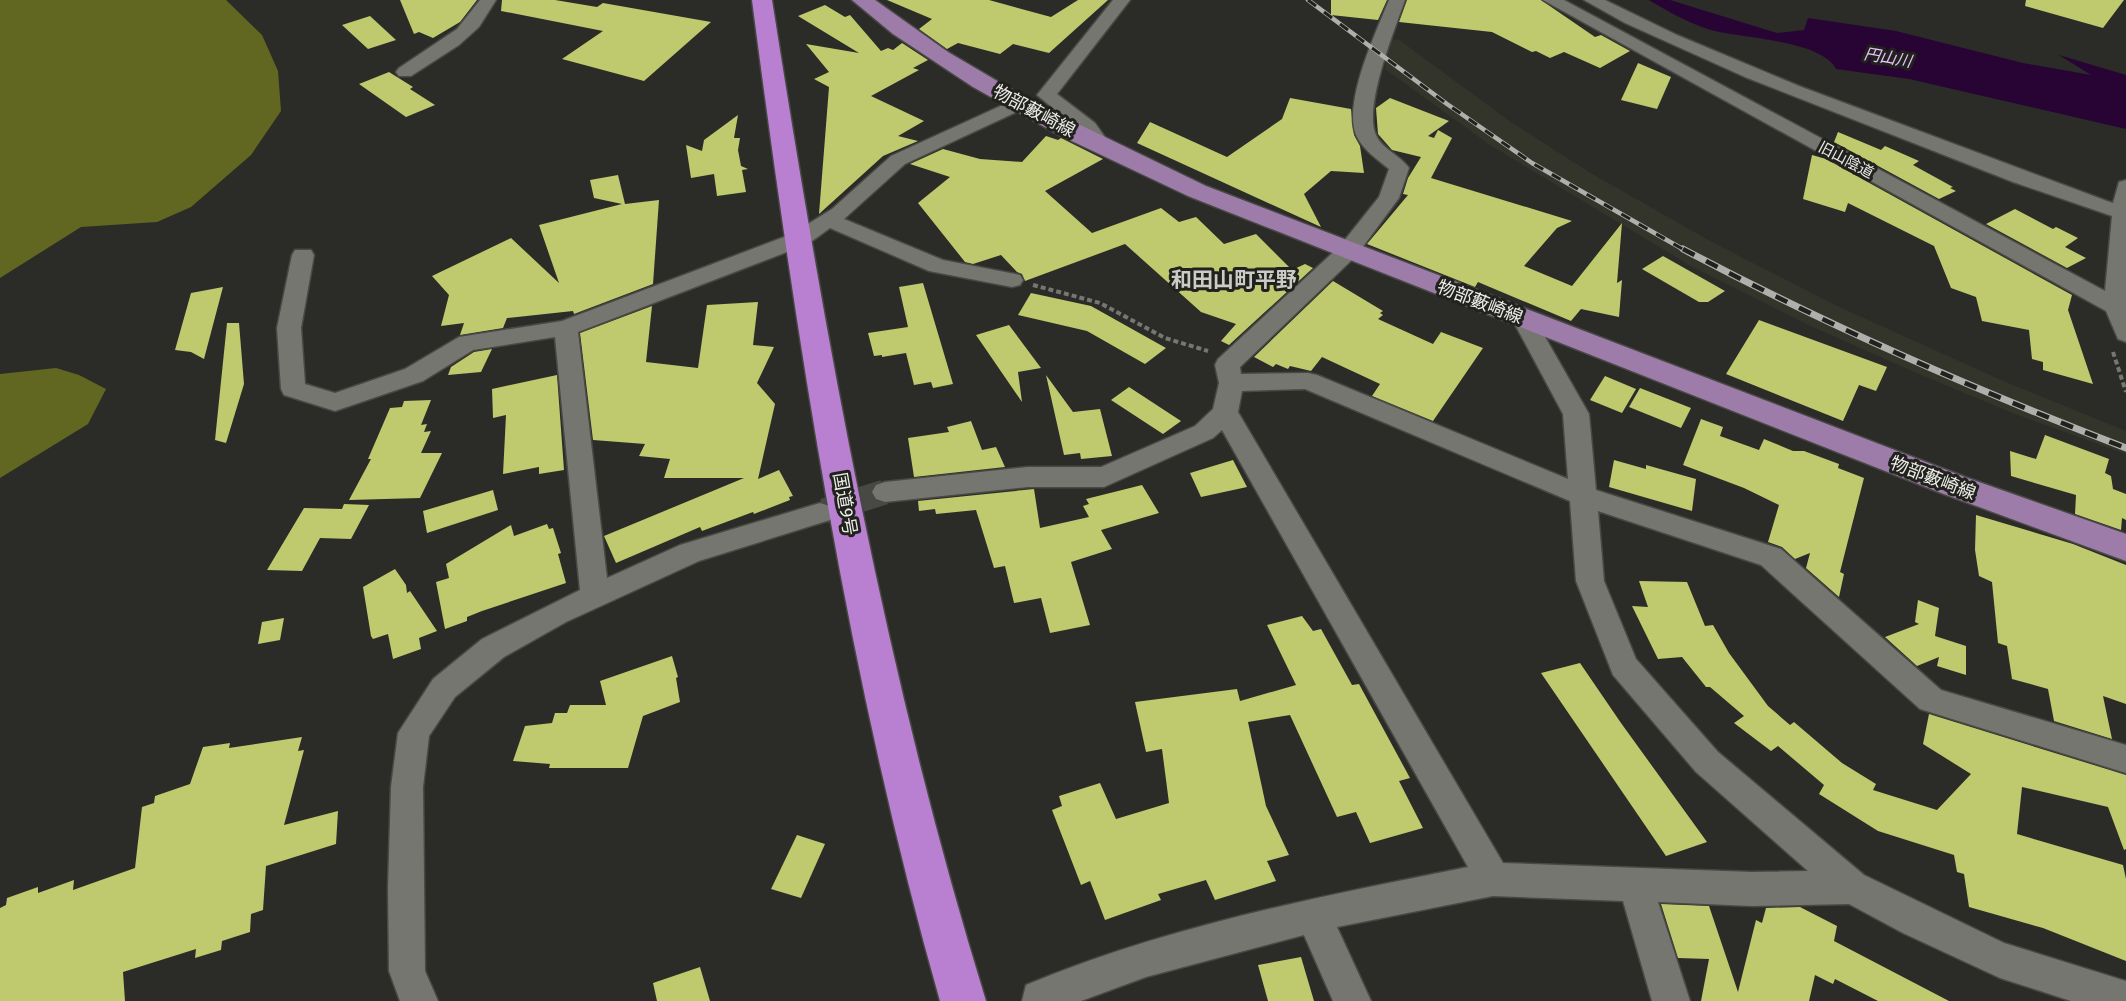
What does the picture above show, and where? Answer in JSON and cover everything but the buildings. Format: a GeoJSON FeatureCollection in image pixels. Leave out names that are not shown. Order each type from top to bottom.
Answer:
{"type":"FeatureCollection","features":[{"type":"Feature","properties":{"kind":"highway","name":"国道9号"},"geometry":{"type":"LineString","coordinates":[[762,0],[848,527],[929,887],[963,1001]]}},
{"type":"Feature","properties":{"kind":"main road","name":"物部藪崎線"},"geometry":{"type":"LineString","coordinates":[[862,0],[926,48],[1018,104],[1102,147],[1197,191],[1963,489],[2126,548]]}},
{"type":"Feature","properties":{"kind":"street"},"geometry":{"type":"LineString","coordinates":[[405,72],[448,46],[479,19],[488,0]]}},
{"type":"Feature","properties":{"kind":"street"},"geometry":{"type":"LineString","coordinates":[[1102,147],[1088,126],[1046,95],[1122,0]]}},
{"type":"Feature","properties":{"kind":"street"},"geometry":{"type":"LineString","coordinates":[[885,492],[1029,477],[1104,477],[1204,432],[1230,385],[1348,251],[1389,198],[1399,168],[1366,135],[1363,114],[1377,51],[1397,0]]}},
{"type":"Feature","properties":{"kind":"street","name":"旧山陰道"},"geometry":{"type":"LineString","coordinates":[[1551,0],[2121,309]]}},
{"type":"Feature","properties":{"kind":"street"},"geometry":{"type":"LineString","coordinates":[[1592,0],[1694,48],[1820,101],[2124,205],[2121,309],[2126,334]]}},
{"type":"Feature","properties":{"kind":"street"},"geometry":{"type":"LineString","coordinates":[[303,255],[289,328],[293,389],[335,402],[414,375],[467,343],[566,328],[800,239],[829,220],[898,160],[1018,104]]}},
{"type":"Feature","properties":{"kind":"street"},"geometry":{"type":"LineString","coordinates":[[829,220],[937,266],[1012,280]]}},
{"type":"Feature","properties":{"kind":"street"},"geometry":{"type":"LineString","coordinates":[[1524,319],[1576,414],[1590,581],[1624,666],[1707,762],[1852,887],[1916,921],[2000,960],[2126,1000]]}},
{"type":"Feature","properties":{"kind":"street"},"geometry":{"type":"LineString","coordinates":[[566,328],[595,596]]}},
{"type":"Feature","properties":{"kind":"street"},"geometry":{"type":"LineString","coordinates":[[1230,385],[1308,381],[1583,496],[1771,556],[1931,700],[2126,759]]}},
{"type":"Feature","properties":{"kind":"street"},"geometry":{"type":"LineString","coordinates":[[1230,385],[1493,879]]}},
{"type":"Feature","properties":{"kind":"street"},"geometry":{"type":"LineString","coordinates":[[419,1001],[407,971],[405,888],[407,788],[414,733],[444,688],[492,648],[595,596],[690,553],[820,513]]}},
{"type":"Feature","properties":{"kind":"street"},"geometry":{"type":"LineString","coordinates":[[1041,1001],[1039,998],[1146,959],[1313,915],[1493,879],[1752,889],[1852,887]]}},
{"type":"Feature","properties":{"kind":"street"},"geometry":{"type":"LineString","coordinates":[[1635,884],[1671,1001]]}},
{"type":"Feature","properties":{"kind":"street"},"geometry":{"type":"LineString","coordinates":[[1313,915],[1352,1001]]}},
{"type":"Feature","properties":{"kind":"path"},"geometry":{"type":"LineString","coordinates":[[1012,280],[1100,303],[1165,338],[1230,385]]}},
{"type":"Feature","properties":{"kind":"shaded area"},"geometry":{"type":"Polygon","coordinates":[[[1398,39],[1508,120],[1589,172],[1710,241],[1835,305],[2001,380],[2126,431],[2126,454],[2015,414],[1919,374],[1813,327],[1689,265],[1490,145],[1385,69],[1390,41],[1398,39]]]}},
{"type":"Feature","properties":{"kind":"green space"},"geometry":{"type":"Polygon","coordinates":[[[0,0],[226,0],[262,35],[278,71],[281,111],[251,155],[191,207],[157,222],[81,227],[0,278],[0,0]]]}},
{"type":"Feature","properties":{"kind":"green space"},"geometry":{"type":"Polygon","coordinates":[[[56,368],[79,375],[106,389],[88,424],[0,478],[0,374],[56,368]]]}},
{"type":"Feature","properties":{"kind":"water","name":"円山川"},"geometry":{"type":"Polygon","coordinates":[[[1649,0],[1670,0],[1777,33],[1804,30],[1808,18],[1896,31],[2023,63],[2091,75],[2059,55],[2126,75],[2126,129],[1909,79],[1836,69],[1828,59],[1798,46],[1711,30],[1687,21],[1649,0]]]}},
{"type":"Feature","properties":{"kind":"tunnel"},"geometry":{"type":"LineString","coordinates":[[824,511],[885,492]]}},
{"type":"Feature","properties":{"kind":"railway"},"geometry":{"type":"LineString","coordinates":[[1308,0],[1447,104],[1532,163],[1686,251]]}},
{"type":"Feature","properties":{"kind":"railway"},"geometry":{"type":"LineString","coordinates":[[1683,249],[1846,330],[2013,403],[2126,448]]}},
{"type":"Feature","properties":{"kind":"district","name":"和田山町平野"},"geometry":{"type":"Point","coordinates":[1234,280]}}]}
